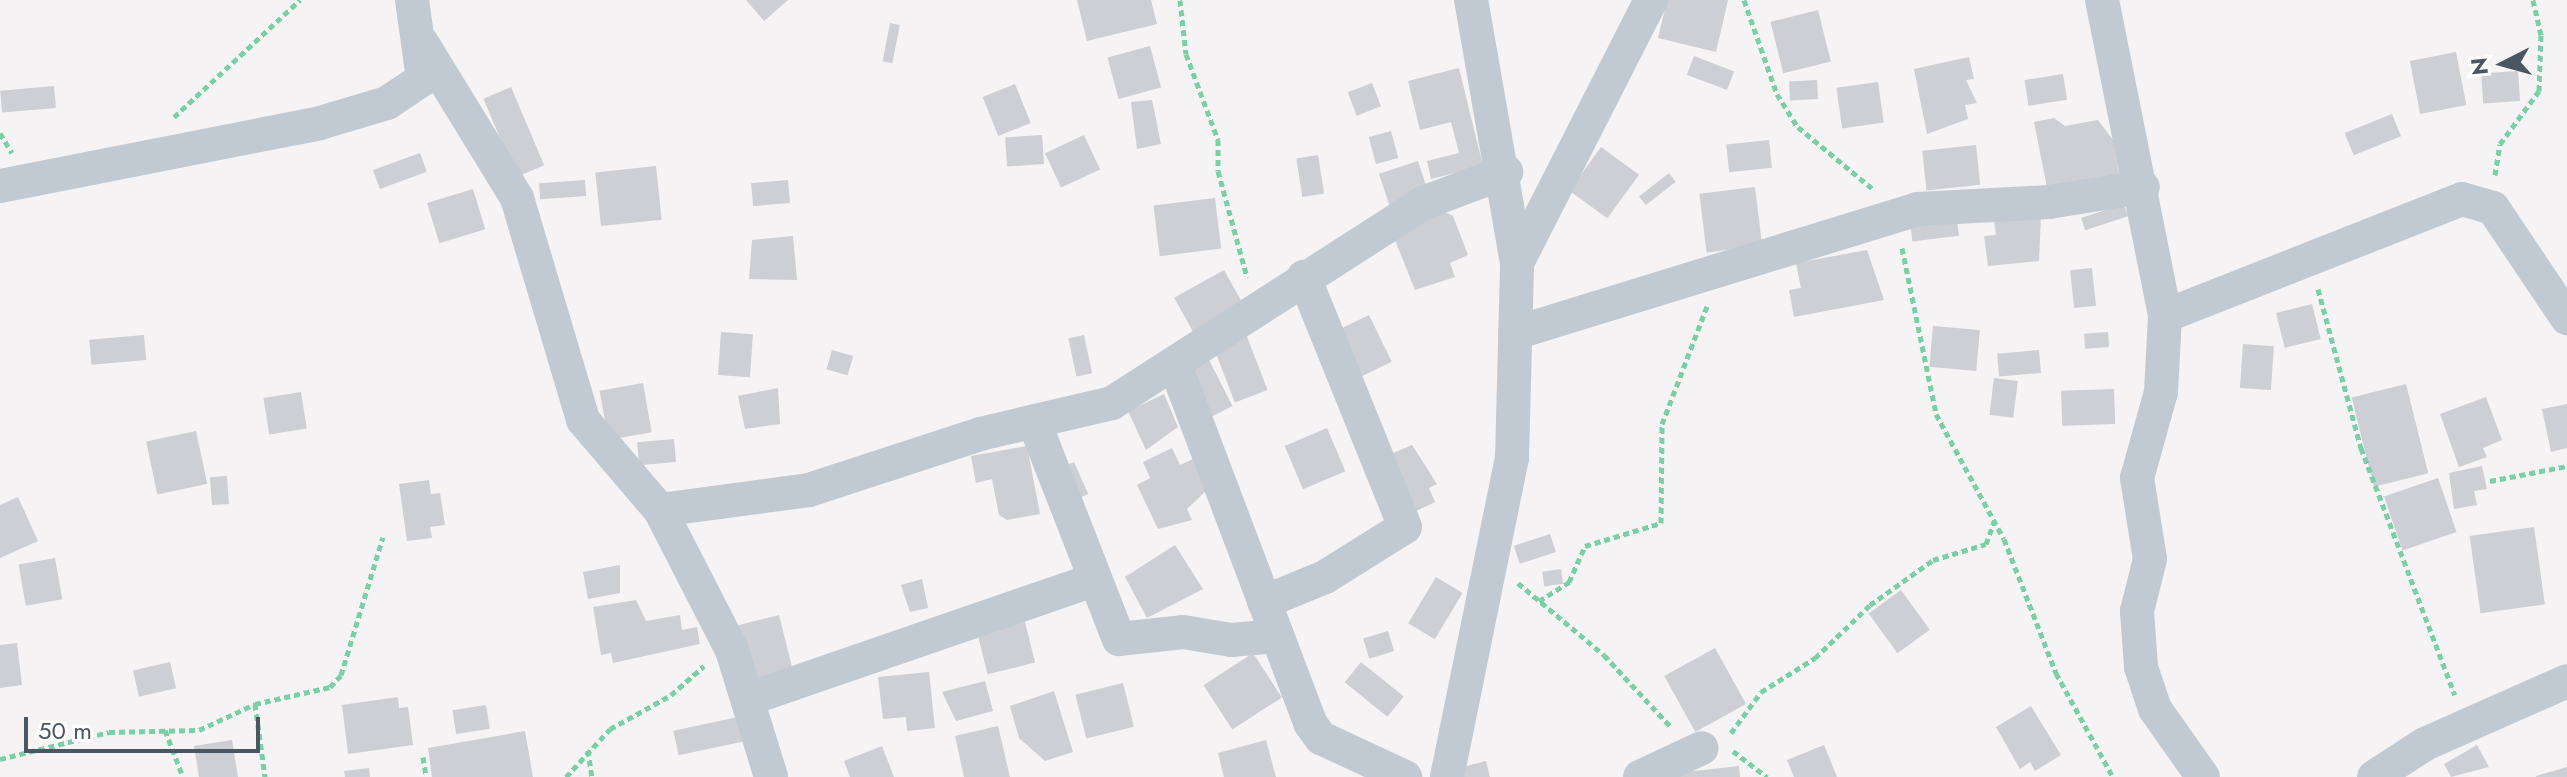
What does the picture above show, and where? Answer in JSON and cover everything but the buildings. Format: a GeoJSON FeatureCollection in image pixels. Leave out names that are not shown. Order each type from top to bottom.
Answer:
{"type":"FeatureCollection","features":[{"type":"Feature","properties":{"kind":"street"},"geometry":{"type":"LineString","coordinates":[[0,186],[320,123],[387,103],[423,79],[422,43],[412,0]]}},
{"type":"Feature","properties":{"kind":"street"},"geometry":{"type":"LineString","coordinates":[[1447,777],[1494,563],[1512,458],[1517,263],[1506,172],[1471,0]]}},
{"type":"Feature","properties":{"kind":"street"},"geometry":{"type":"LineString","coordinates":[[1517,263],[1651,0]]}},
{"type":"Feature","properties":{"kind":"street"},"geometry":{"type":"LineString","coordinates":[[2102,0],[2143,187],[2165,316],[2161,392],[2137,478],[2150,559],[2137,630],[2155,709],[2203,777]]}},
{"type":"Feature","properties":{"kind":"street"},"geometry":{"type":"LineString","coordinates":[[422,43],[517,198],[583,420],[660,510],[732,650],[751,698],[771,777]]}},
{"type":"Feature","properties":{"kind":"street"},"geometry":{"type":"LineString","coordinates":[[660,510],[809,490],[980,434],[1035,424],[1112,403],[1175,365],[1257,304],[1423,203],[1506,172]]}},
{"type":"Feature","properties":{"kind":"street"},"geometry":{"type":"LineString","coordinates":[[1515,333],[1906,213],[2049,202],[2143,187]]}},
{"type":"Feature","properties":{"kind":"street"},"geometry":{"type":"LineString","coordinates":[[2165,316],[2436,205],[2480,200],[2567,318]]}},
{"type":"Feature","properties":{"kind":"street"},"geometry":{"type":"LineString","coordinates":[[1264,602],[1325,577],[1405,527],[1304,277]]}},
{"type":"Feature","properties":{"kind":"street"},"geometry":{"type":"LineString","coordinates":[[1175,365],[1276,636],[1321,738],[1405,777]]}},
{"type":"Feature","properties":{"kind":"street"},"geometry":{"type":"LineString","coordinates":[[1035,424],[1091,581],[1119,639],[1183,632],[1231,640],[1276,636]]}},
{"type":"Feature","properties":{"kind":"street"},"geometry":{"type":"LineString","coordinates":[[751,698],[1091,581]]}},
{"type":"Feature","properties":{"kind":"street"},"geometry":{"type":"LineString","coordinates":[[2374,777],[2470,724],[2567,681]]}},
{"type":"Feature","properties":{"kind":"street"},"geometry":{"type":"LineString","coordinates":[[1640,777],[1702,748]]}},
{"type":"Feature","properties":{"kind":"path"},"geometry":{"type":"LineString","coordinates":[[170,120],[300,0]]}},
{"type":"Feature","properties":{"kind":"path"},"geometry":{"type":"LineString","coordinates":[[1180,0],[1186,54],[1218,140],[1218,171],[1257,304]]}},
{"type":"Feature","properties":{"kind":"path"},"geometry":{"type":"LineString","coordinates":[[1744,0],[1777,94],[1798,127],[1864,184],[1906,213],[1936,414],[1994,522],[2056,673],[2113,777]]}},
{"type":"Feature","properties":{"kind":"path"},"geometry":{"type":"LineString","coordinates":[[2480,200],[2500,144],[2539,91],[2541,35],[2533,0]]}},
{"type":"Feature","properties":{"kind":"path"},"geometry":{"type":"LineString","coordinates":[[2310,256],[2337,372],[2387,524],[2470,724]]}},
{"type":"Feature","properties":{"kind":"path"},"geometry":{"type":"LineString","coordinates":[[1539,601],[1569,582],[1585,546],[1661,523],[1662,424],[1717,270]]}},
{"type":"Feature","properties":{"kind":"path"},"geometry":{"type":"LineString","coordinates":[[2490,481],[2567,466]]}},
{"type":"Feature","properties":{"kind":"path"},"geometry":{"type":"LineString","coordinates":[[1702,748],[1725,739],[1761,692],[1815,658],[1914,573],[1986,544],[1994,522]]}},
{"type":"Feature","properties":{"kind":"path"},"geometry":{"type":"LineString","coordinates":[[0,759],[109,732],[199,730],[255,704],[330,687],[341,675],[383,537]]}},
{"type":"Feature","properties":{"kind":"path"},"geometry":{"type":"LineString","coordinates":[[1494,563],[1604,655],[1650,712],[1702,748],[1729,749],[1767,777]]}},
{"type":"Feature","properties":{"kind":"path"},"geometry":{"type":"LineString","coordinates":[[566,777],[588,749],[732,650]]}},
{"type":"Feature","properties":{"kind":"path"},"geometry":{"type":"LineString","coordinates":[[255,704],[265,777]]}},
{"type":"Feature","properties":{"kind":"path"},"geometry":{"type":"LineString","coordinates":[[165,730],[183,777]]}},
{"type":"Feature","properties":{"kind":"path"},"geometry":{"type":"LineString","coordinates":[[588,749],[592,777]]}},
{"type":"Feature","properties":{"kind":"path"},"geometry":{"type":"LineString","coordinates":[[423,757],[426,777]]}}]}
